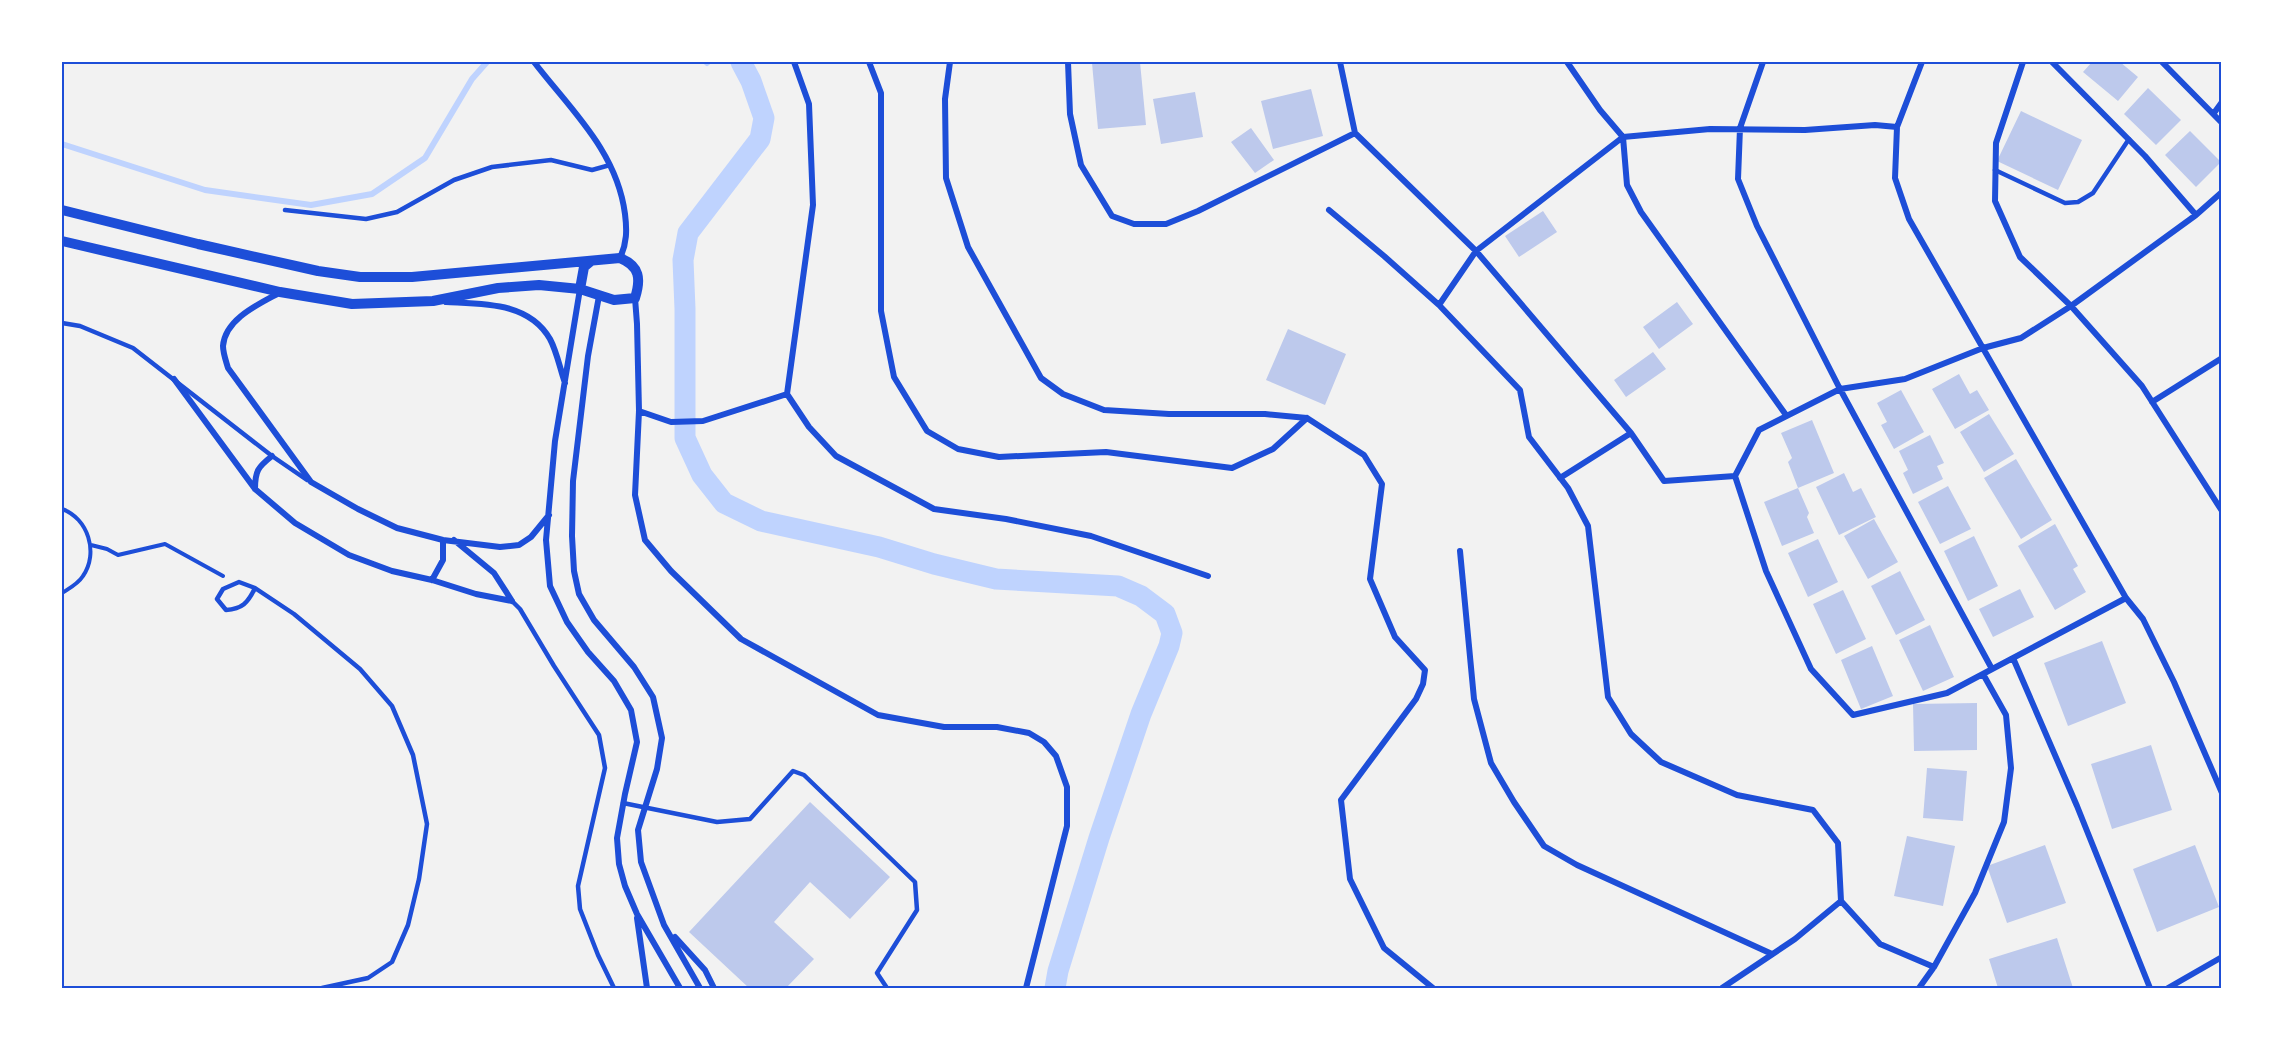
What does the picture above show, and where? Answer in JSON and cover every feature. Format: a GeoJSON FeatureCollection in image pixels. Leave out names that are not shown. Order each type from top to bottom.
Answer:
{"type":"FeatureCollection","features":[{"type":"Feature","properties":{"kind":"street"},"geometry":{"type":"LineString","coordinates":[[534,62],[601,146],[610,165],[620,188],[627,231],[625,246],[620,258]]}},
{"type":"Feature","properties":{"kind":"street"},"geometry":{"type":"LineString","coordinates":[[794,62],[809,104],[813,205],[787,394],[809,427],[836,456],[934,510],[1006,519],[1090,536],[1208,576]]}},
{"type":"Feature","properties":{"kind":"street"},"geometry":{"type":"LineString","coordinates":[[869,62],[881,93],[881,311],[894,377],[927,431],[958,449],[999,457],[1106,452],[1232,468],[1273,449],[1307,418]]}},
{"type":"Feature","properties":{"kind":"street"},"geometry":{"type":"LineString","coordinates":[[950,62],[945,99],[946,178],[968,247],[1041,378],[1063,394],[1104,410],[1169,414],[1265,414],[1307,418],[1364,455],[1382,484],[1370,579],[1395,637],[1425,670],[1423,684],[1416,699],[1341,800],[1350,879],[1384,948],[1433,988]]}},
{"type":"Feature","properties":{"kind":"street"},"geometry":{"type":"LineString","coordinates":[[1068,62],[1070,114],[1082,165],[1112,216],[1134,224],[1166,224],[1198,211],[1355,133]]}},
{"type":"Feature","properties":{"kind":"street"},"geometry":{"type":"LineString","coordinates":[[1340,62],[1355,133],[1476,251],[1631,433],[1664,481],[1735,476]]}},
{"type":"Feature","properties":{"kind":"street"},"geometry":{"type":"LineString","coordinates":[[1567,62],[1600,110],[1623,137],[1627,184],[1641,212],[1786,415]]}},
{"type":"Feature","properties":{"kind":"street"},"geometry":{"type":"LineString","coordinates":[[1763,62],[1740,128],[1738,179],[1757,226],[1840,389],[1992,669]]}},
{"type":"Feature","properties":{"kind":"street"},"geometry":{"type":"LineString","coordinates":[[1922,62],[1897,127],[1895,178],[1909,219],[2126,598],[2144,619],[2222,793]]}},
{"type":"Feature","properties":{"kind":"street"},"geometry":{"type":"LineString","coordinates":[[2023,62],[1996,143],[1995,201],[2020,257],[2071,306],[2142,386],[2222,511]]}},
{"type":"Feature","properties":{"kind":"street"},"geometry":{"type":"LineString","coordinates":[[2052,62],[2129,140],[2196,215]]}},
{"type":"Feature","properties":{"kind":"street"},"geometry":{"type":"LineString","coordinates":[[2162,62],[2222,123]]}},
{"type":"Feature","properties":{"kind":"street"},"geometry":{"type":"LineString","coordinates":[[2214,113],[2222,102]]}},
{"type":"Feature","properties":{"kind":"street"},"geometry":{"type":"LineString","coordinates":[[1439,305],[1476,251],[1623,137],[1740,128],[1804,130],[1875,124],[1897,127]]}},
{"type":"Feature","properties":{"kind":"street"},"geometry":{"type":"LineString","coordinates":[[2126,598],[1947,693],[1852,715],[1811,669],[1766,571],[1735,476],[1759,430],[1840,389],[1905,379],[1983,348],[2022,338],[2071,306],[2196,215],[2222,192]]}},
{"type":"Feature","properties":{"kind":"street"},"geometry":{"type":"LineString","coordinates":[[62,210],[318,272],[360,277],[412,277],[620,258],[629,262],[637,271],[639,283],[635,298],[639,411],[635,495],[645,540],[671,572],[741,639],[878,715],[944,727],[997,727],[1029,733],[1044,742],[1056,756],[1067,787],[1067,826],[1026,988]]}},
{"type":"Feature","properties":{"kind":"street"},"geometry":{"type":"LineString","coordinates":[[1329,210],[1439,305],[1520,390],[1529,437],[1568,488],[1588,526],[1608,697],[1631,734],[1661,762],[1737,795],[1813,810],[1838,843],[1842,901],[1880,944],[1934,967]]}},
{"type":"Feature","properties":{"kind":"street"},"geometry":{"type":"LineString","coordinates":[[62,241],[280,292],[352,304],[433,301],[492,305],[518,310],[539,324],[551,340],[566,386]]}},
{"type":"Feature","properties":{"kind":"street"},"geometry":{"type":"LineString","coordinates":[[590,262],[584,267],[566,386],[555,441],[546,540],[550,586],[567,622],[588,652],[614,681],[632,710],[637,742],[617,838],[619,864],[625,886],[637,914],[680,988]]}},
{"type":"Feature","properties":{"kind":"street"},"geometry":{"type":"LineString","coordinates":[[433,301],[498,288],[539,285],[580,289],[614,300],[635,298]]}},
{"type":"Feature","properties":{"kind":"street"},"geometry":{"type":"LineString","coordinates":[[280,292],[244,312],[225,335],[223,347],[228,369],[311,482],[397,528],[443,540],[500,547],[519,545],[531,537],[549,514]]}},
{"type":"Feature","properties":{"kind":"street"},"geometry":{"type":"LineString","coordinates":[[599,296],[588,356],[573,481],[574,571],[579,594],[594,620],[634,666],[653,698],[662,738],[657,769],[638,831],[641,862],[664,925],[700,988]]}},
{"type":"Feature","properties":{"kind":"street"},"geometry":{"type":"LineString","coordinates":[[2152,402],[2222,358]]}},
{"type":"Feature","properties":{"kind":"street"},"geometry":{"type":"LineString","coordinates":[[174,379],[255,489],[295,523],[349,555],[392,571],[432,580],[476,594],[512,600]]}},
{"type":"Feature","properties":{"kind":"street"},"geometry":{"type":"LineString","coordinates":[[639,411],[671,422],[703,421],[787,394]]}},
{"type":"Feature","properties":{"kind":"street"},"geometry":{"type":"LineString","coordinates":[[1560,478],[1631,433]]}},
{"type":"Feature","properties":{"kind":"street"},"geometry":{"type":"LineString","coordinates":[[255,489],[255,475],[262,464],[273,456]]}},
{"type":"Feature","properties":{"kind":"street"},"geometry":{"type":"LineString","coordinates":[[432,580],[443,560],[443,540]]}},
{"type":"Feature","properties":{"kind":"street"},"geometry":{"type":"LineString","coordinates":[[454,540],[494,573],[512,600]]}},
{"type":"Feature","properties":{"kind":"street"},"geometry":{"type":"LineString","coordinates":[[1460,551],[1474,699],[1491,763],[1544,846],[1599,875],[1772,954]]}},
{"type":"Feature","properties":{"kind":"street"},"geometry":{"type":"LineString","coordinates":[[2013,658],[2077,806],[2150,988]]}},
{"type":"Feature","properties":{"kind":"street"},"geometry":{"type":"LineString","coordinates":[[1919,988],[1934,967],[1975,893],[2004,822],[2011,768],[2006,715],[1983,674]]}},
{"type":"Feature","properties":{"kind":"street"},"geometry":{"type":"LineString","coordinates":[[1722,988],[1772,954],[1842,901]]}},
{"type":"Feature","properties":{"kind":"street"},"geometry":{"type":"LineString","coordinates":[[637,914],[647,988]]}},
{"type":"Feature","properties":{"kind":"street"},"geometry":{"type":"LineString","coordinates":[[664,925],[705,970],[714,988]]}},
{"type":"Feature","properties":{"kind":"street"},"geometry":{"type":"LineString","coordinates":[[2168,988],[2222,957]]}},
{"type":"Feature","properties":{"kind":"lane"},"geometry":{"type":"LineString","coordinates":[[1995,170],[2065,203],[2078,202],[2093,193],[2129,140]]}},
{"type":"Feature","properties":{"kind":"lane"},"geometry":{"type":"LineString","coordinates":[[285,210],[366,219],[398,212],[454,180],[492,167],[550,160],[592,170],[610,165]]}},
{"type":"Feature","properties":{"kind":"lane"},"geometry":{"type":"LineString","coordinates":[[62,323],[80,326],[133,348],[273,456],[311,482]]}},
{"type":"Feature","properties":{"kind":"lane"},"geometry":{"type":"LineString","coordinates":[[255,588],[249,600],[238,609],[226,610],[217,599],[223,589],[239,582],[255,588],[294,614],[360,669],[392,706],[413,755],[427,824],[411,914],[392,962],[368,978],[322,988]]}},
{"type":"Feature","properties":{"kind":"lane"},"geometry":{"type":"LineString","coordinates":[[512,600],[520,609],[599,735],[605,768],[578,886],[580,909],[614,988]]}},
{"type":"Feature","properties":{"kind":"lane"},"geometry":{"type":"LineString","coordinates":[[623,802],[717,822],[750,819],[793,771],[804,774],[915,882],[917,910],[877,974],[887,988]]}},
{"type":"Feature","properties":{"kind":"path"},"geometry":{"type":"LineString","coordinates":[[62,509],[78,519],[87,531],[91,545],[90,560],[85,574],[75,586],[62,593]]}},
{"type":"Feature","properties":{"kind":"path"},"geometry":{"type":"LineString","coordinates":[[91,545],[107,549],[118,555],[165,544],[183,552],[234,584]]}},
{"type":"Feature","properties":{"kind":"building"},"geometry":{"type":"Polygon","coordinates":[[[1140,62],[1146,125],[1098,129],[1092,63],[1140,62]]]}},
{"type":"Feature","properties":{"kind":"building"},"geometry":{"type":"Polygon","coordinates":[[[2092,62],[2120,62],[2138,77],[2118,101],[2083,72],[2092,62]]]}},
{"type":"Feature","properties":{"kind":"building"},"geometry":{"type":"Polygon","coordinates":[[[2148,88],[2181,120],[2156,145],[2124,114],[2148,88]]]}},
{"type":"Feature","properties":{"kind":"building"},"geometry":{"type":"Polygon","coordinates":[[[1311,89],[1323,136],[1273,149],[1261,101],[1311,89]]]}},
{"type":"Feature","properties":{"kind":"building"},"geometry":{"type":"Polygon","coordinates":[[[1195,92],[1203,137],[1161,144],[1153,99],[1195,92]]]}},
{"type":"Feature","properties":{"kind":"building"},"geometry":{"type":"Polygon","coordinates":[[[2021,111],[2082,140],[2058,190],[1997,161],[2021,111]]]}},
{"type":"Feature","properties":{"kind":"building"},"geometry":{"type":"Polygon","coordinates":[[[1251,128],[1274,160],[1255,173],[1231,142],[1251,128]]]}},
{"type":"Feature","properties":{"kind":"building"},"geometry":{"type":"Polygon","coordinates":[[[2190,131],[2221,162],[2196,187],[2165,155],[2190,131]]]}},
{"type":"Feature","properties":{"kind":"building"},"geometry":{"type":"Polygon","coordinates":[[[1543,211],[1557,232],[1519,257],[1505,236],[1543,211]]]}},
{"type":"Feature","properties":{"kind":"building"},"geometry":{"type":"Polygon","coordinates":[[[1677,302],[1693,324],[1659,349],[1643,327],[1677,302]]]}},
{"type":"Feature","properties":{"kind":"building"},"geometry":{"type":"Polygon","coordinates":[[[1288,329],[1346,354],[1325,405],[1266,380],[1288,329]]]}},
{"type":"Feature","properties":{"kind":"building"},"geometry":{"type":"Polygon","coordinates":[[[1653,352],[1666,369],[1626,397],[1614,380],[1653,352]]]}},
{"type":"Feature","properties":{"kind":"building"},"geometry":{"type":"Polygon","coordinates":[[[1959,374],[1970,394],[1977,390],[1989,410],[1955,429],[1932,389],[1959,374]]]}},
{"type":"Feature","properties":{"kind":"building"},"geometry":{"type":"Polygon","coordinates":[[[1901,390],[1924,432],[1894,449],[1881,425],[1887,422],[1877,403],[1901,390]]]}},
{"type":"Feature","properties":{"kind":"building"},"geometry":{"type":"Polygon","coordinates":[[[1989,414],[2014,454],[1984,472],[1960,432],[1989,414]]]}},
{"type":"Feature","properties":{"kind":"building"},"geometry":{"type":"Polygon","coordinates":[[[1812,420],[1834,473],[1798,488],[1788,462],[1792,458],[1781,433],[1812,420]]]}},
{"type":"Feature","properties":{"kind":"building"},"geometry":{"type":"Polygon","coordinates":[[[1930,435],[1944,463],[1937,466],[1943,479],[1913,494],[1903,473],[1908,470],[1899,451],[1930,435]]]}},
{"type":"Feature","properties":{"kind":"building"},"geometry":{"type":"Polygon","coordinates":[[[2016,459],[2052,520],[2021,539],[1984,478],[2016,459]]]}},
{"type":"Feature","properties":{"kind":"building"},"geometry":{"type":"Polygon","coordinates":[[[1844,473],[1853,492],[1861,488],[1876,517],[1839,535],[1816,487],[1844,473]]]}},
{"type":"Feature","properties":{"kind":"building"},"geometry":{"type":"Polygon","coordinates":[[[1948,486],[1971,529],[1940,544],[1918,502],[1948,486]]]}},
{"type":"Feature","properties":{"kind":"building"},"geometry":{"type":"Polygon","coordinates":[[[1798,488],[1809,513],[1807,517],[1814,533],[1782,546],[1764,502],[1798,488]]]}},
{"type":"Feature","properties":{"kind":"building"},"geometry":{"type":"Polygon","coordinates":[[[1874,519],[1898,562],[1868,579],[1844,536],[1874,519]]]}},
{"type":"Feature","properties":{"kind":"building"},"geometry":{"type":"Polygon","coordinates":[[[2055,524],[2078,566],[2073,569],[2086,592],[2055,610],[2018,546],[2055,524]]]}},
{"type":"Feature","properties":{"kind":"building"},"geometry":{"type":"Polygon","coordinates":[[[1974,536],[1998,586],[1968,601],[1944,551],[1974,536]]]}},
{"type":"Feature","properties":{"kind":"building"},"geometry":{"type":"Polygon","coordinates":[[[1818,539],[1838,582],[1808,597],[1788,553],[1818,539]]]}},
{"type":"Feature","properties":{"kind":"building"},"geometry":{"type":"Polygon","coordinates":[[[1900,571],[1925,620],[1896,635],[1871,586],[1900,571]]]}},
{"type":"Feature","properties":{"kind":"building"},"geometry":{"type":"Polygon","coordinates":[[[2020,589],[2034,617],[1993,637],[1979,609],[2020,589]]]}},
{"type":"Feature","properties":{"kind":"building"},"geometry":{"type":"Polygon","coordinates":[[[1843,590],[1866,639],[1836,654],[1813,604],[1843,590]]]}},
{"type":"Feature","properties":{"kind":"building"},"geometry":{"type":"Polygon","coordinates":[[[1930,625],[1954,677],[1923,691],[1899,640],[1930,625]]]}},
{"type":"Feature","properties":{"kind":"building"},"geometry":{"type":"Polygon","coordinates":[[[2102,641],[2126,703],[2068,726],[2044,663],[2102,641]]]}},
{"type":"Feature","properties":{"kind":"building"},"geometry":{"type":"Polygon","coordinates":[[[1872,646],[1893,696],[1861,709],[1841,660],[1872,646]]]}},
{"type":"Feature","properties":{"kind":"building"},"geometry":{"type":"Polygon","coordinates":[[[1977,703],[1977,750],[1914,751],[1913,704],[1977,703]]]}},
{"type":"Feature","properties":{"kind":"building"},"geometry":{"type":"Polygon","coordinates":[[[2151,745],[2172,810],[2112,829],[2091,764],[2151,745]]]}},
{"type":"Feature","properties":{"kind":"building"},"geometry":{"type":"Polygon","coordinates":[[[1927,768],[1967,771],[1963,821],[1923,818],[1927,768]]]}},
{"type":"Feature","properties":{"kind":"building"},"geometry":{"type":"Polygon","coordinates":[[[810,802],[890,877],[850,919],[810,882],[774,922],[814,959],[786,988],[749,988],[689,932],[810,802]]]}},
{"type":"Feature","properties":{"kind":"building"},"geometry":{"type":"Polygon","coordinates":[[[1907,836],[1955,846],[1943,906],[1894,896],[1907,836]]]}},
{"type":"Feature","properties":{"kind":"building"},"geometry":{"type":"Polygon","coordinates":[[[2045,845],[2066,903],[2007,923],[1987,866],[2045,845]]]}},
{"type":"Feature","properties":{"kind":"building"},"geometry":{"type":"Polygon","coordinates":[[[2195,845],[2219,907],[2157,932],[2133,869],[2195,845]]]}},
{"type":"Feature","properties":{"kind":"building"},"geometry":{"type":"Polygon","coordinates":[[[2057,938],[2073,988],[1998,988],[1989,959],[2057,938]]]}},
{"type":"Feature","properties":{"kind":"waterway"},"geometry":{"type":"LineString","coordinates":[[62,144],[205,190],[311,205],[372,194],[425,158],[472,79],[487,62]]}},
{"type":"Feature","properties":{"kind":"waterway"},"geometry":{"type":"LineString","coordinates":[[741,62],[751,81],[764,118],[760,139],[688,233],[683,260],[685,438],[702,475],[724,503],[761,521],[879,547],[934,564],[996,579],[1118,586],[1141,596],[1165,614],[1172,633],[1169,646],[1141,714],[1099,838],[1058,971],[1055,988]]}}]}
